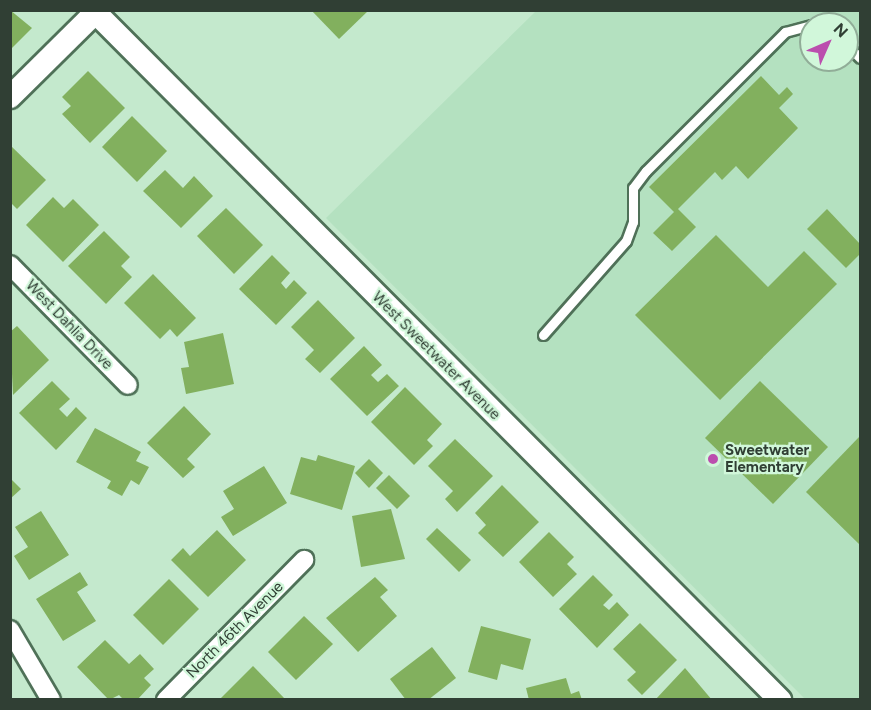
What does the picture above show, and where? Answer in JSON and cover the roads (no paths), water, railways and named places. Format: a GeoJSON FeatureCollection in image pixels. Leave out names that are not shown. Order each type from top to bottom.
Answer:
{"type":"FeatureCollection","features":[{"type":"Feature","properties":{"kind":"street"},"geometry":{"type":"LineString","coordinates":[[10,97],[94,12]]}},
{"type":"Feature","properties":{"kind":"street","name":"West Sweetwater Avenue"},"geometry":{"type":"LineString","coordinates":[[94,12],[780,699]]}},
{"type":"Feature","properties":{"kind":"street","name":"West Dahlia Drive"},"geometry":{"type":"LineString","coordinates":[[10,264],[128,385]]}},
{"type":"Feature","properties":{"kind":"street","name":"North 46th Avenue"},"geometry":{"type":"LineString","coordinates":[[166,699],[304,560]]}},
{"type":"Feature","properties":{"kind":"street"},"geometry":{"type":"LineString","coordinates":[[10,630],[51,699]]}},
{"type":"Feature","properties":{"kind":"lane"},"geometry":{"type":"LineString","coordinates":[[543,335],[626,241],[633,222],[633,188],[646,171],[785,32],[799,28]]}},
{"type":"Feature","properties":{"kind":"place","name":"Sweetwater Elementary"},"geometry":{"type":"Point","coordinates":[713,459]}}]}
